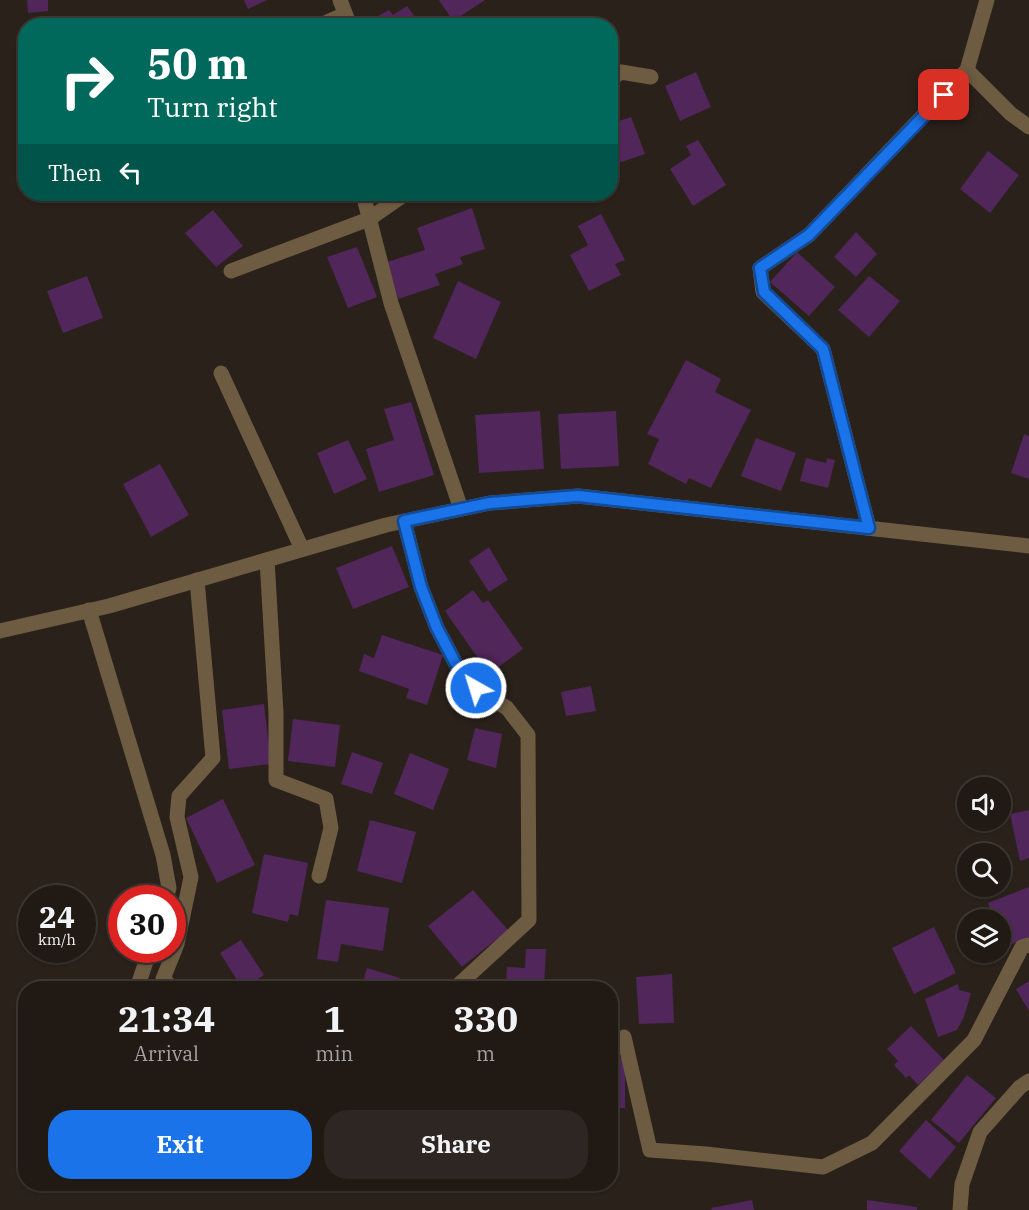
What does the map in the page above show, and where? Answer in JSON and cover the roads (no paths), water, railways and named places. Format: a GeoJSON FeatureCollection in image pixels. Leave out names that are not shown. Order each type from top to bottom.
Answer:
{"type":"FeatureCollection","features":[{"type":"Feature","properties":{"kind":"street"},"geometry":{"type":"LineString","coordinates":[[869,528],[823,349],[764,292],[760,268],[809,235],[967,70],[987,0]]}},
{"type":"Feature","properties":{"kind":"street"},"geometry":{"type":"LineString","coordinates":[[967,70],[1011,114],[1029,127]]}},
{"type":"Feature","properties":{"kind":"street"},"geometry":{"type":"LineString","coordinates":[[618,74],[621,72],[651,77]]}},
{"type":"Feature","properties":{"kind":"street"},"geometry":{"type":"LineString","coordinates":[[365,201],[391,303],[462,509]]}},
{"type":"Feature","properties":{"kind":"street"},"geometry":{"type":"LineString","coordinates":[[231,271],[369,219],[395,201]]}},
{"type":"Feature","properties":{"kind":"street"},"geometry":{"type":"LineString","coordinates":[[221,374],[302,549]]}},
{"type":"Feature","properties":{"kind":"street"},"geometry":{"type":"LineString","coordinates":[[0,631],[109,606],[404,521],[490,503],[578,496],[1029,546]]}},
{"type":"Feature","properties":{"kind":"street"},"geometry":{"type":"LineString","coordinates":[[404,521],[421,587],[437,628],[457,666],[476,688],[507,708],[528,735],[529,920],[463,981]]}},
{"type":"Feature","properties":{"kind":"street"},"geometry":{"type":"LineString","coordinates":[[267,560],[276,713],[276,780],[326,799],[332,828],[319,876]]}},
{"type":"Feature","properties":{"kind":"street"},"geometry":{"type":"LineString","coordinates":[[165,981],[163,979],[177,944],[191,877],[177,817],[179,796],[213,758],[197,580]]}},
{"type":"Feature","properties":{"kind":"street"},"geometry":{"type":"LineString","coordinates":[[89,610],[163,855],[168,885]]}},
{"type":"Feature","properties":{"kind":"street"},"geometry":{"type":"LineString","coordinates":[[624,1037],[650,1150],[823,1167],[872,1143],[974,1040],[1022,947],[1029,945]]}},
{"type":"Feature","properties":{"kind":"street"},"geometry":{"type":"LineString","coordinates":[[139,981],[146,963]]}},
{"type":"Feature","properties":{"kind":"street"},"geometry":{"type":"LineString","coordinates":[[960,1210],[962,1184],[980,1132],[1020,1087],[1029,1082]]}}]}
